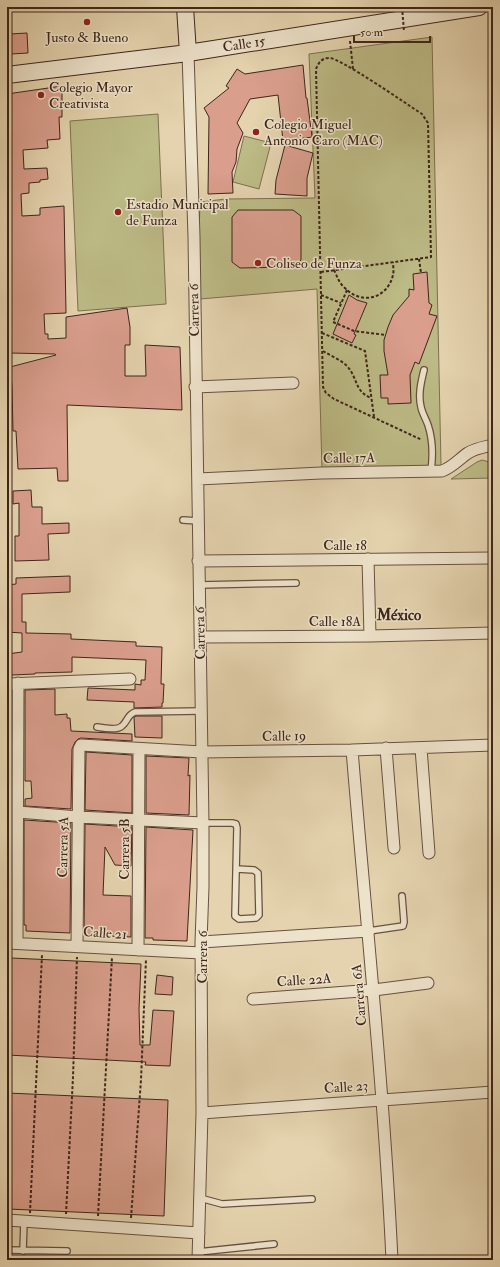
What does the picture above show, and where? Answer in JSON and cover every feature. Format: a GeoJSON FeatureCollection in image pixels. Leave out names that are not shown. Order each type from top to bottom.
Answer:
{"type":"FeatureCollection","features":[{"type":"Feature","properties":{"kind":"street","name":"Carrera 6"},"geometry":{"type":"LineString","coordinates":[[185,7],[194,237],[195,387],[198,479],[203,823],[201,948],[202,1113],[198,1256]]}},
{"type":"Feature","properties":{"kind":"street","name":"Calle 15"},"geometry":{"type":"LineString","coordinates":[[7,75],[188,53],[471,8]]}},
{"type":"Feature","properties":{"kind":"street"},"geometry":{"type":"LineString","coordinates":[[195,387],[293,384]]}},
{"type":"Feature","properties":{"kind":"street","name":"Calle 17A"},"geometry":{"type":"LineString","coordinates":[[198,479],[321,473],[442,471],[447,469],[472,450],[493,445]]}},
{"type":"Feature","properties":{"kind":"street","name":"Calle 18"},"geometry":{"type":"LineString","coordinates":[[198,561],[493,558]]}},
{"type":"Feature","properties":{"kind":"street"},"geometry":{"type":"LineString","coordinates":[[368,559],[370,636]]}},
{"type":"Feature","properties":{"kind":"street","name":"Calle 18A"},"geometry":{"type":"LineString","coordinates":[[200,637],[370,636],[493,633]]}},
{"type":"Feature","properties":{"kind":"street"},"geometry":{"type":"LineString","coordinates":[[11,943],[14,808],[13,683],[130,679]]}},
{"type":"Feature","properties":{"kind":"street","name":"Calle 19"},"geometry":{"type":"LineString","coordinates":[[78,749],[81,745],[85,744],[139,749],[202,752],[352,750],[493,745]]}},
{"type":"Feature","properties":{"kind":"street"},"geometry":{"type":"LineString","coordinates":[[386,748],[394,848]]}},
{"type":"Feature","properties":{"kind":"street"},"geometry":{"type":"LineString","coordinates":[[421,748],[429,853]]}},
{"type":"Feature","properties":{"kind":"street","name":"Carrera 5A"},"geometry":{"type":"LineString","coordinates":[[77,946],[78,749]]}},
{"type":"Feature","properties":{"kind":"street","name":"Carrera 5B"},"geometry":{"type":"LineString","coordinates":[[139,749],[142,950]]}},
{"type":"Feature","properties":{"kind":"street","name":"Carrera 6A"},"geometry":{"type":"LineString","coordinates":[[352,750],[374,990],[392,1260]]}},
{"type":"Feature","properties":{"kind":"street"},"geometry":{"type":"LineString","coordinates":[[14,808],[78,817],[203,823]]}},
{"type":"Feature","properties":{"kind":"street","name":"Calle 21"},"geometry":{"type":"LineString","coordinates":[[11,943],[142,950],[201,948],[369,931]]}},
{"type":"Feature","properties":{"kind":"street","name":"Calle 22A"},"geometry":{"type":"LineString","coordinates":[[253,999],[374,990],[428,983]]}},
{"type":"Feature","properties":{"kind":"street","name":"Calle 23"},"geometry":{"type":"LineString","coordinates":[[202,1113],[493,1092]]}},
{"type":"Feature","properties":{"kind":"street"},"geometry":{"type":"LineString","coordinates":[[7,1220],[199,1233]]}},
{"type":"Feature","properties":{"kind":"lane"},"geometry":{"type":"LineString","coordinates":[[424,370],[420,389],[420,399],[421,409],[431,435],[431,471]]}},
{"type":"Feature","properties":{"kind":"lane"},"geometry":{"type":"LineString","coordinates":[[183,520],[198,520]]}},
{"type":"Feature","properties":{"kind":"lane"},"geometry":{"type":"LineString","coordinates":[[199,584],[296,583]]}},
{"type":"Feature","properties":{"kind":"lane"},"geometry":{"type":"LineString","coordinates":[[96,727],[118,728],[122,726],[130,714],[135,712],[201,711]]}},
{"type":"Feature","properties":{"kind":"lane"},"geometry":{"type":"LineString","coordinates":[[203,823],[236,824],[237,869],[235,916],[238,919],[256,918],[259,915],[258,873],[254,870],[237,869]]}},
{"type":"Feature","properties":{"kind":"lane"},"geometry":{"type":"LineString","coordinates":[[369,931],[403,926],[402,896]]}},
{"type":"Feature","properties":{"kind":"lane"},"geometry":{"type":"LineString","coordinates":[[200,1198],[222,1204],[312,1199]]}},
{"type":"Feature","properties":{"kind":"lane"},"geometry":{"type":"LineString","coordinates":[[24,1251],[27,1221]]}},
{"type":"Feature","properties":{"kind":"lane"},"geometry":{"type":"LineString","coordinates":[[198,1256],[274,1244]]}},
{"type":"Feature","properties":{"kind":"lane"},"geometry":{"type":"LineString","coordinates":[[7,1250],[67,1251]]}},
{"type":"Feature","properties":{"kind":"path"},"geometry":{"type":"LineString","coordinates":[[402,7],[404,31]]}},
{"type":"Feature","properties":{"kind":"path"},"geometry":{"type":"LineString","coordinates":[[350,38],[353,70]]}},
{"type":"Feature","properties":{"kind":"path"},"geometry":{"type":"LineString","coordinates":[[321,272],[431,257],[428,123],[422,114],[330,57],[324,58],[319,62],[316,69],[323,387],[326,393],[334,399],[422,440]]}},
{"type":"Feature","properties":{"kind":"path"},"geometry":{"type":"LineString","coordinates":[[419,259],[421,273]]}},
{"type":"Feature","properties":{"kind":"path"},"geometry":{"type":"LineString","coordinates":[[334,270],[343,287],[347,290],[361,298],[374,298],[381,294],[390,282],[393,275],[393,262]]}},
{"type":"Feature","properties":{"kind":"path"},"geometry":{"type":"LineString","coordinates":[[347,290],[333,322],[354,331],[386,335]]}},
{"type":"Feature","properties":{"kind":"path"},"geometry":{"type":"LineString","coordinates":[[321,295],[341,303]]}},
{"type":"Feature","properties":{"kind":"path"},"geometry":{"type":"LineString","coordinates":[[322,333],[365,352],[374,417]]}},
{"type":"Feature","properties":{"kind":"path"},"geometry":{"type":"LineString","coordinates":[[323,351],[348,367],[358,387],[366,396],[371,398]]}},
{"type":"Feature","properties":{"kind":"path"},"geometry":{"type":"LineString","coordinates":[[7,976],[11,943]]}},
{"type":"Feature","properties":{"kind":"path"},"geometry":{"type":"LineString","coordinates":[[27,1221],[43,944]]}},
{"type":"Feature","properties":{"kind":"path"},"geometry":{"type":"LineString","coordinates":[[65,1224],[73,1077],[77,946]]}},
{"type":"Feature","properties":{"kind":"path"},"geometry":{"type":"LineString","coordinates":[[98,1226],[112,948]]}},
{"type":"Feature","properties":{"kind":"path"},"geometry":{"type":"LineString","coordinates":[[131,1228],[141,1080],[142,950]]}},
{"type":"Feature","properties":{"kind":"shaded area"},"geometry":{"type":"Polygon","coordinates":[[[432,37],[441,466],[322,470],[317,289],[200,299],[200,202],[226,199],[315,198],[309,54],[432,37]]]}},
{"type":"Feature","properties":{"kind":"shaded area","name":"Estadio Municipal de Funza"},"geometry":{"type":"Polygon","coordinates":[[[158,114],[166,304],[78,311],[70,121],[158,114]]]}},
{"type":"Feature","properties":{"kind":"shaded area"},"geometry":{"type":"Polygon","coordinates":[[[244,136],[271,143],[259,189],[233,182],[244,136]]]}},
{"type":"Feature","properties":{"kind":"shaded area"},"geometry":{"type":"Polygon","coordinates":[[[482,460],[493,463],[493,478],[451,479],[477,462],[482,460]]]}},
{"type":"Feature","properties":{"kind":"building"},"geometry":{"type":"Polygon","coordinates":[[[27,33],[28,53],[11,54],[10,34],[27,33]]]}},
{"type":"Feature","properties":{"kind":"building"},"geometry":{"type":"Polygon","coordinates":[[[303,65],[312,137],[283,141],[278,95],[250,99],[237,123],[243,133],[237,149],[236,162],[232,172],[233,193],[208,194],[209,117],[204,108],[229,88],[226,86],[237,69],[245,74],[303,65]]]}},
{"type":"Feature","properties":{"kind":"building"},"geometry":{"type":"Polygon","coordinates":[[[62,86],[62,117],[59,117],[60,139],[47,140],[48,148],[23,150],[24,169],[47,168],[48,179],[40,180],[40,182],[29,183],[29,193],[21,194],[22,216],[40,215],[40,208],[64,206],[66,313],[44,314],[45,334],[48,334],[48,339],[66,338],[66,317],[127,308],[130,327],[130,345],[125,345],[125,376],[146,376],[145,345],[180,347],[182,410],[67,405],[68,481],[58,481],[57,468],[18,469],[16,431],[13,431],[10,367],[56,355],[10,353],[9,340],[7,340],[9,298],[7,273],[7,94],[62,86]]]}},
{"type":"Feature","properties":{"kind":"building"},"geometry":{"type":"Polygon","coordinates":[[[285,145],[313,153],[307,178],[307,196],[275,194],[276,180],[285,145]]]}},
{"type":"Feature","properties":{"kind":"building"},"geometry":{"type":"Polygon","coordinates":[[[238,210],[293,210],[301,216],[301,260],[294,267],[240,268],[232,262],[232,217],[238,210]]]}},
{"type":"Feature","properties":{"kind":"building"},"geometry":{"type":"Polygon","coordinates":[[[427,272],[429,303],[432,305],[429,314],[437,316],[419,364],[415,362],[410,375],[411,403],[388,404],[388,398],[381,398],[380,375],[388,375],[384,351],[384,340],[393,315],[409,296],[409,289],[414,290],[413,274],[427,272]]]}},
{"type":"Feature","properties":{"kind":"building"},"geometry":{"type":"Polygon","coordinates":[[[349,295],[357,300],[367,303],[354,334],[356,335],[352,343],[333,334],[349,295]]]}},
{"type":"Feature","properties":{"kind":"building"},"geometry":{"type":"Polygon","coordinates":[[[31,490],[32,507],[42,507],[42,524],[69,523],[69,533],[48,534],[49,560],[15,561],[15,536],[19,536],[19,503],[13,504],[13,491],[31,490]]]}},
{"type":"Feature","properties":{"kind":"building"},"geometry":{"type":"Polygon","coordinates":[[[70,576],[70,592],[22,594],[22,622],[26,622],[26,633],[71,634],[71,639],[136,642],[136,646],[162,647],[161,684],[164,684],[162,707],[134,708],[134,702],[87,700],[88,688],[135,690],[135,684],[141,685],[141,680],[145,680],[146,660],[72,657],[72,672],[7,674],[7,654],[22,652],[22,633],[7,632],[7,585],[16,584],[16,578],[70,576]]]}},
{"type":"Feature","properties":{"kind":"building"},"geometry":{"type":"Polygon","coordinates":[[[55,689],[55,715],[67,714],[67,718],[70,718],[71,731],[132,734],[132,741],[81,738],[75,742],[72,749],[71,809],[25,806],[25,799],[32,798],[31,781],[25,781],[25,690],[55,689]]]}},
{"type":"Feature","properties":{"kind":"building"},"geometry":{"type":"Polygon","coordinates":[[[7,693],[11,693],[11,783],[7,783],[7,693]]]}},
{"type":"Feature","properties":{"kind":"building"},"geometry":{"type":"Polygon","coordinates":[[[162,716],[162,738],[135,737],[134,717],[162,716]]]}},
{"type":"Feature","properties":{"kind":"building"},"geometry":{"type":"Polygon","coordinates":[[[86,752],[132,755],[132,813],[85,810],[86,752]]]}},
{"type":"Feature","properties":{"kind":"building"},"geometry":{"type":"Polygon","coordinates":[[[146,756],[189,758],[189,815],[146,813],[146,756]]]}},
{"type":"Feature","properties":{"kind":"building"},"geometry":{"type":"Polygon","coordinates":[[[11,799],[10,857],[7,857],[7,800],[11,799]]]}},
{"type":"Feature","properties":{"kind":"building"},"geometry":{"type":"Polygon","coordinates":[[[24,820],[71,823],[70,933],[26,931],[26,925],[24,925],[24,820]]]}},
{"type":"Feature","properties":{"kind":"building"},"geometry":{"type":"Polygon","coordinates":[[[85,824],[132,827],[131,866],[115,865],[105,847],[103,895],[131,896],[131,937],[84,935],[85,824]]]}},
{"type":"Feature","properties":{"kind":"building"},"geometry":{"type":"Polygon","coordinates":[[[146,827],[193,830],[187,941],[153,940],[153,938],[145,938],[146,827]]]}},
{"type":"Feature","properties":{"kind":"building"},"geometry":{"type":"Polygon","coordinates":[[[7,892],[10,892],[10,927],[7,928],[7,892]]]}},
{"type":"Feature","properties":{"kind":"building"},"geometry":{"type":"Polygon","coordinates":[[[11,958],[141,964],[139,1009],[140,1045],[150,1045],[153,1010],[174,1011],[170,1066],[145,1065],[146,1062],[7,1055],[7,1018],[11,958]]]}},
{"type":"Feature","properties":{"kind":"building"},"geometry":{"type":"Polygon","coordinates":[[[157,975],[173,977],[172,995],[155,994],[157,975]]]}},
{"type":"Feature","properties":{"kind":"building"},"geometry":{"type":"Polygon","coordinates":[[[7,1093],[168,1100],[164,1216],[8,1209],[7,1093]]]}},
{"type":"Feature","properties":{"kind":"place","name":"Justo & Bueno"},"geometry":{"type":"Point","coordinates":[87,22]}},
{"type":"Feature","properties":{"kind":"place","name":"Colegio Mayor Creativista"},"geometry":{"type":"Point","coordinates":[41,95]}},
{"type":"Feature","properties":{"kind":"place","name":"Colegio Miguel Antonio Caro (MAC)"},"geometry":{"type":"Point","coordinates":[256,132]}},
{"type":"Feature","properties":{"kind":"place","name":"Estadio Municipal de Funza"},"geometry":{"type":"Point","coordinates":[118,212]}},
{"type":"Feature","properties":{"kind":"place","name":"Coliseo de Funza"},"geometry":{"type":"Point","coordinates":[258,263]}},
{"type":"Feature","properties":{"kind":"district","name":"México"},"geometry":{"type":"Point","coordinates":[399,615]}}]}
